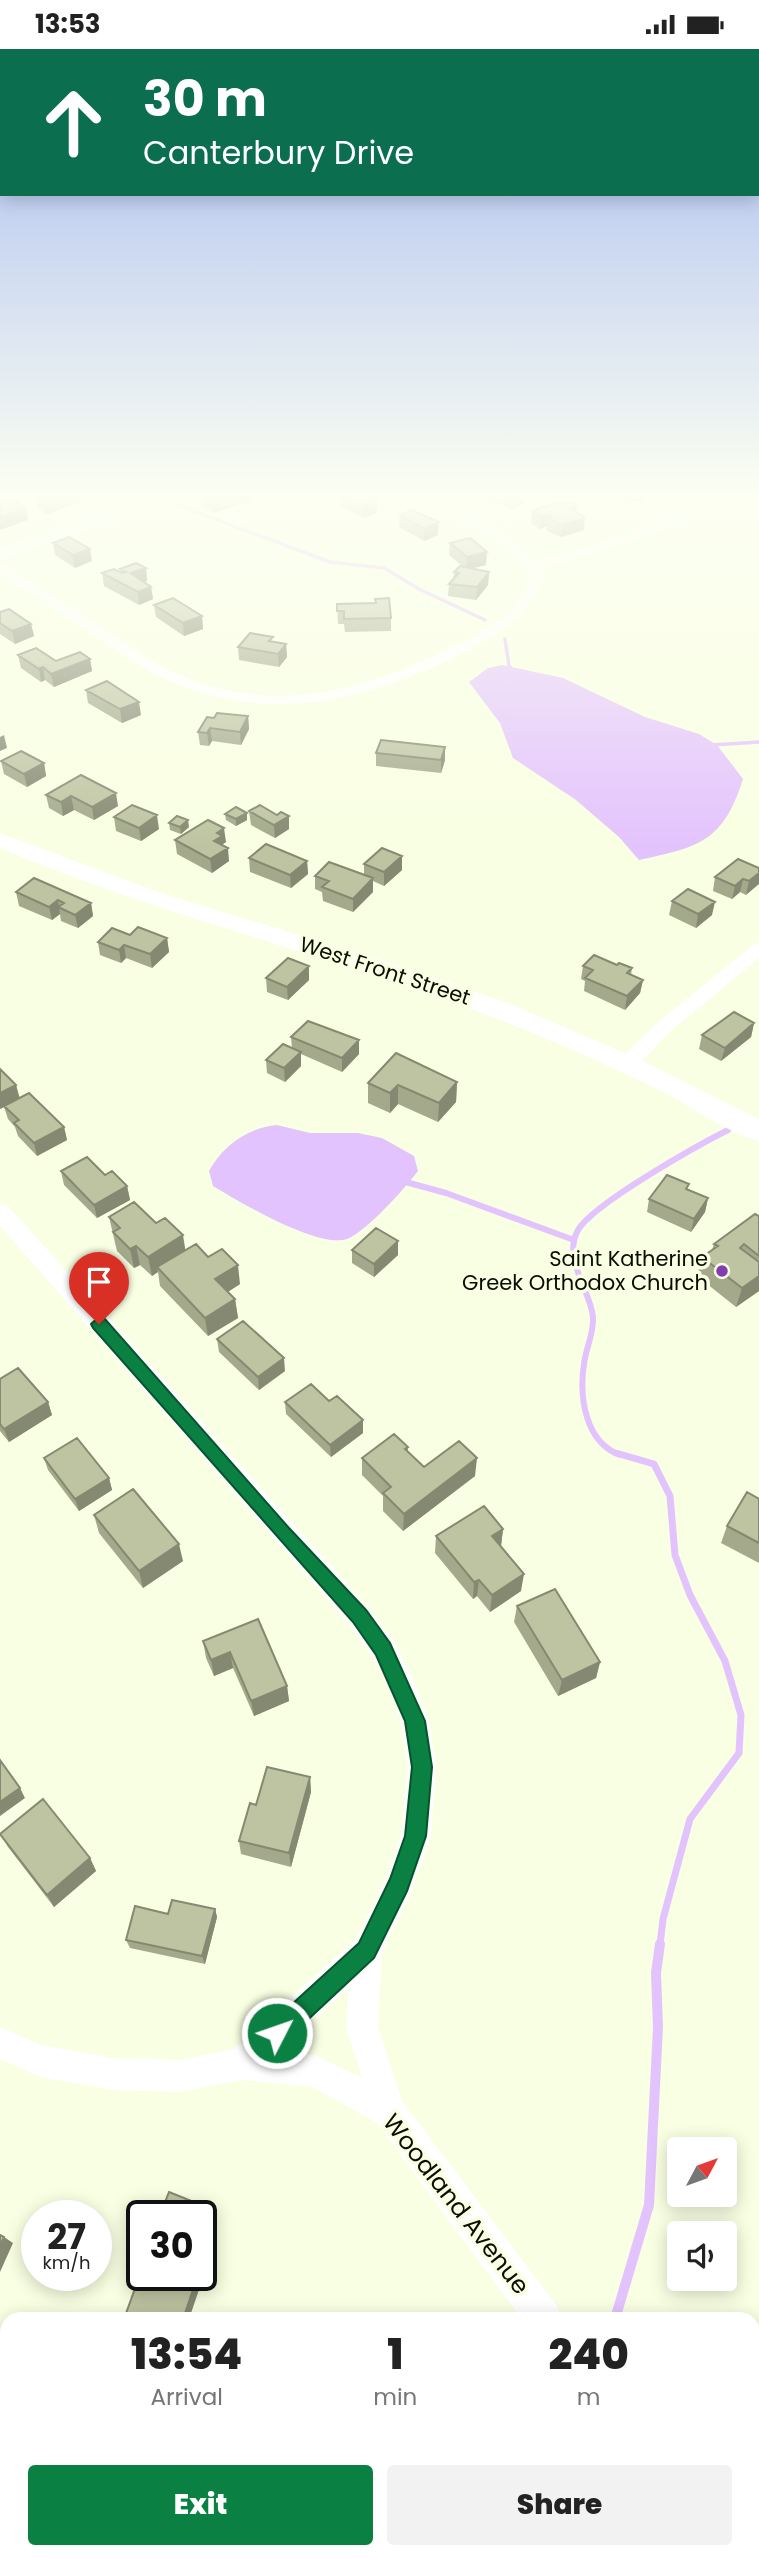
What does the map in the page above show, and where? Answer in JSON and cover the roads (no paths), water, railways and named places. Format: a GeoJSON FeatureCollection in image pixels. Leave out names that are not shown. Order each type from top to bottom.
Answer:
{"type":"FeatureCollection","features":[{"type":"Feature","properties":{"kind":"street"},"geometry":{"type":"LineString","coordinates":[[69,613],[155,669],[183,681],[210,690],[248,696],[290,698],[333,696],[362,690],[408,674],[494,632],[515,613]]}},
{"type":"Feature","properties":{"kind":"street","name":"West Front Street"},"geometry":{"type":"LineString","coordinates":[[0,839],[100,880],[464,996],[627,1064],[693,1095],[759,1131]]}},
{"type":"Feature","properties":{"kind":"street"},"geometry":{"type":"LineString","coordinates":[[627,1064],[664,1027],[759,949]]}},
{"type":"Feature","properties":{"kind":"street"},"geometry":{"type":"LineString","coordinates":[[0,1212],[359,1616],[383,1649],[398,1678],[415,1721],[422,1767],[416,1836],[399,1884],[367,1951],[362,2026],[387,2110]]}},
{"type":"Feature","properties":{"kind":"street"},"geometry":{"type":"LineString","coordinates":[[242,2064],[367,1951]]}},
{"type":"Feature","properties":{"kind":"street","name":"Woodland Avenue"},"geometry":{"type":"LineString","coordinates":[[0,2043],[40,2061],[112,2074],[180,2076],[242,2064],[315,2071],[387,2110],[539,2312]]}},
{"type":"Feature","properties":{"kind":"waterway"},"geometry":{"type":"LineString","coordinates":[[470,613],[485,620]]}},
{"type":"Feature","properties":{"kind":"waterway"},"geometry":{"type":"LineString","coordinates":[[505,639],[509,666],[515,671]]}},
{"type":"Feature","properties":{"kind":"waterway"},"geometry":{"type":"LineString","coordinates":[[712,745],[759,742]]}},
{"type":"Feature","properties":{"kind":"waterway"},"geometry":{"type":"LineString","coordinates":[[616,1453],[599,1440],[592,1429],[584,1404],[584,1364],[593,1317],[575,1263],[574,1241],[578,1230],[588,1219],[624,1191],[728,1130]]}},
{"type":"Feature","properties":{"kind":"waterway"},"geometry":{"type":"LineString","coordinates":[[402,1181],[446,1193],[574,1240]]}},
{"type":"Feature","properties":{"kind":"waterway"},"geometry":{"type":"LineString","coordinates":[[616,1453],[654,1464],[670,1496],[675,1555],[690,1595],[725,1661],[741,1715],[739,1753],[690,1819],[663,1919],[660,1945]]}},
{"type":"Feature","properties":{"kind":"waterway"},"geometry":{"type":"LineString","coordinates":[[616,1453],[620,1455]]}},
{"type":"Feature","properties":{"kind":"waterway"},"geometry":{"type":"LineString","coordinates":[[617,2312],[649,2205],[658,2027],[656,1973],[660,1944]]}},
{"type":"Feature","properties":{"kind":"place","name":"Saint Katherine Greek Orthodox Church"},"geometry":{"type":"Point","coordinates":[722,1271]}}]}
